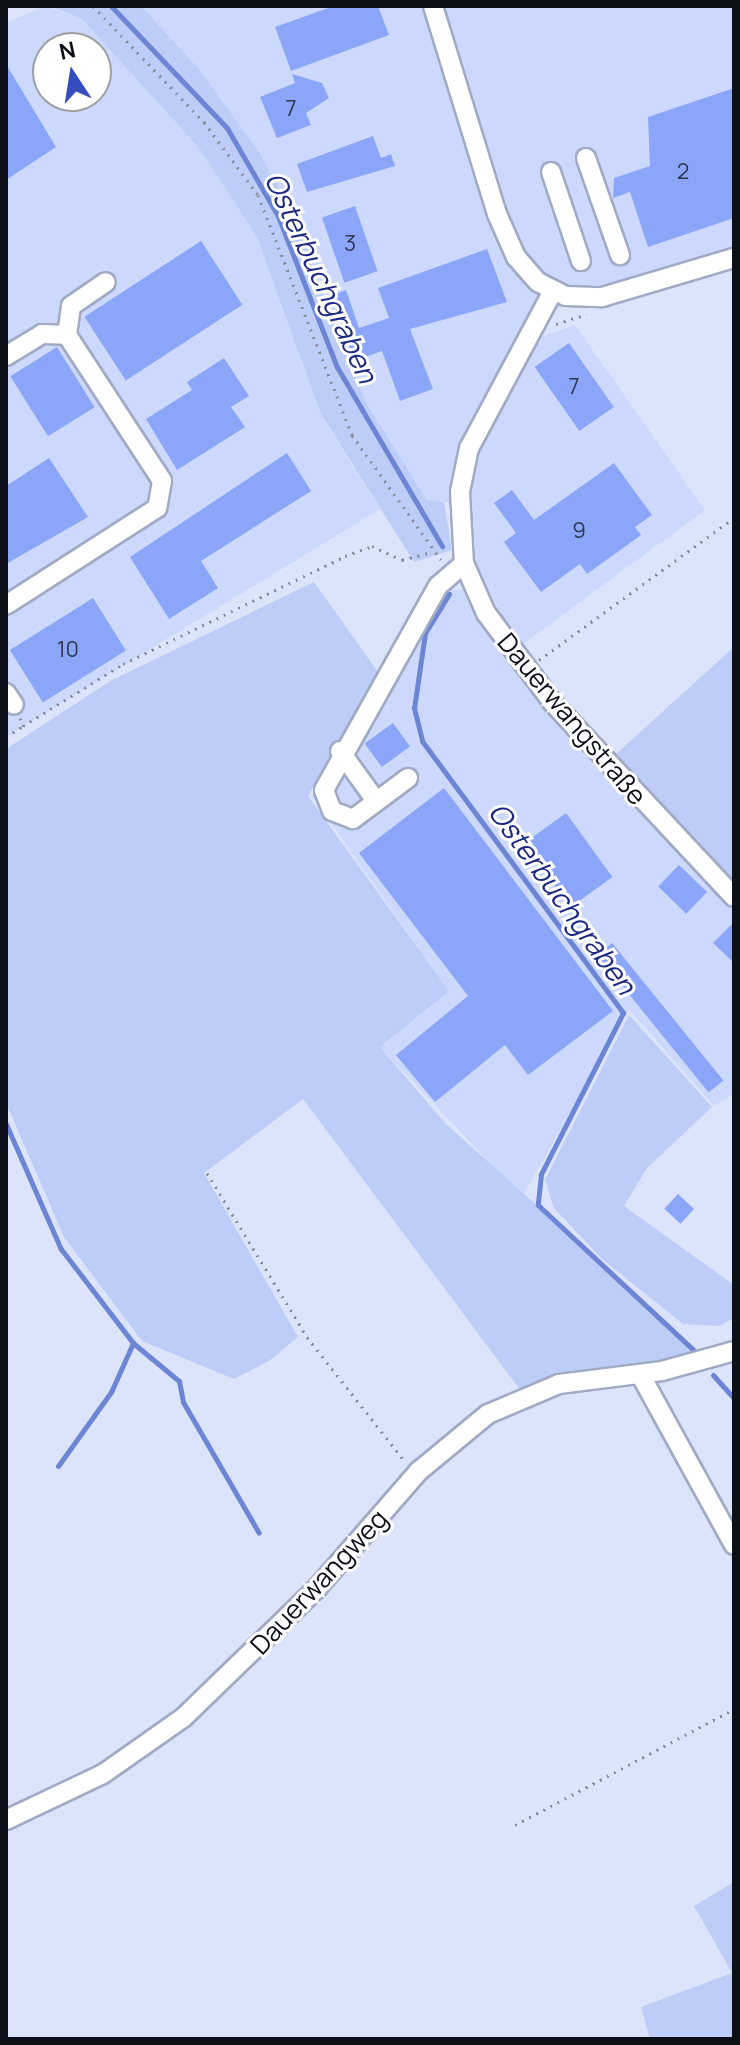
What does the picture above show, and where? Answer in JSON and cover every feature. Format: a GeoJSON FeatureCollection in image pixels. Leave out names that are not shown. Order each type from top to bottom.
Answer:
{"type":"FeatureCollection","features":[{"type":"Feature","properties":{"kind":"street"},"geometry":{"type":"LineString","coordinates":[[433,6],[472,115],[507,241],[527,271],[553,291],[584,298],[626,294],[734,258]]}},
{"type":"Feature","properties":{"kind":"street"},"geometry":{"type":"LineString","coordinates":[[586,158],[620,255]]}},
{"type":"Feature","properties":{"kind":"street"},"geometry":{"type":"LineString","coordinates":[[551,172],[581,261]]}},
{"type":"Feature","properties":{"kind":"street"},"geometry":{"type":"LineString","coordinates":[[6,605],[157,508],[162,481],[67,335],[71,306],[106,282]]}},
{"type":"Feature","properties":{"kind":"street","name":"Dauerwangstraße"},"geometry":{"type":"LineString","coordinates":[[553,291],[529,333],[462,471],[464,563],[486,613],[526,669],[611,772],[734,897]]}},
{"type":"Feature","properties":{"kind":"street"},"geometry":{"type":"LineString","coordinates":[[6,356],[42,334],[67,335]]}},
{"type":"Feature","properties":{"kind":"street"},"geometry":{"type":"LineString","coordinates":[[408,778],[353,819],[332,811],[324,790],[340,751],[438,586],[464,563]]}},
{"type":"Feature","properties":{"kind":"street"},"geometry":{"type":"LineString","coordinates":[[340,751],[376,801]]}},
{"type":"Feature","properties":{"kind":"street","name":"Dauerwangweg"},"geometry":{"type":"LineString","coordinates":[[6,1820],[103,1774],[184,1717],[318,1587],[419,1471],[460,1433],[524,1395],[640,1374],[734,1351]]}},
{"type":"Feature","properties":{"kind":"street"},"geometry":{"type":"LineString","coordinates":[[640,1374],[734,1545]]}},
{"type":"Feature","properties":{"kind":"path"},"geometry":{"type":"LineString","coordinates":[[6,737],[123,664],[345,556],[372,546],[402,560],[433,549],[352,435],[258,195],[204,122],[93,6]]}},
{"type":"Feature","properties":{"kind":"path"},"geometry":{"type":"LineString","coordinates":[[529,333],[595,310]]}},
{"type":"Feature","properties":{"kind":"path"},"geometry":{"type":"LineString","coordinates":[[526,669],[734,518]]}},
{"type":"Feature","properties":{"kind":"path"},"geometry":{"type":"LineString","coordinates":[[10,699],[23,726]]}},
{"type":"Feature","properties":{"kind":"path"},"geometry":{"type":"LineString","coordinates":[[207,1173],[307,1337],[403,1461],[419,1471]]}},
{"type":"Feature","properties":{"kind":"path"},"geometry":{"type":"LineString","coordinates":[[515,1825],[734,1709]]}},
{"type":"Feature","properties":{"kind":"shaded area"},"geometry":{"type":"Polygon","coordinates":[[[45,6],[82,19],[94,32],[32,32],[32,112],[112,112],[112,52],[199,148],[257,237],[325,422],[380,509],[6,737],[6,23],[45,6]]]}},
{"type":"Feature","properties":{"kind":"shaded area"},"geometry":{"type":"Polygon","coordinates":[[[50,6],[141,6],[199,69],[260,153],[292,213],[366,403],[427,500],[444,502],[452,550],[414,562],[321,414],[257,237],[199,148],[112,52],[112,32],[94,32],[82,19],[50,6]]]}},
{"type":"Feature","properties":{"kind":"shaded area"},"geometry":{"type":"Polygon","coordinates":[[[141,6],[734,6],[734,248],[610,289],[555,286],[523,343],[575,325],[705,510],[519,647],[476,567],[464,503],[428,501],[365,403],[328,297],[260,153],[199,69],[141,6]]]}},
{"type":"Feature","properties":{"kind":"shaded area"},"geometry":{"type":"Polygon","coordinates":[[[314,582],[378,672],[308,796],[449,991],[380,1047],[446,1124],[674,1328],[701,1363],[524,1395],[303,1099],[204,1173],[298,1337],[269,1361],[234,1379],[142,1341],[64,1237],[6,1103],[6,749],[112,680],[314,582]]]}},
{"type":"Feature","properties":{"kind":"shaded area"},"geometry":{"type":"Polygon","coordinates":[[[431,589],[468,590],[734,905],[734,1093],[714,1106],[629,1009],[522,1197],[380,1047],[448,990],[312,796],[431,589]]]}},
{"type":"Feature","properties":{"kind":"shaded area"},"geometry":{"type":"Polygon","coordinates":[[[734,647],[734,897],[605,764],[734,647]]]}},
{"type":"Feature","properties":{"kind":"shaded area"},"geometry":{"type":"Polygon","coordinates":[[[629,1015],[712,1107],[647,1168],[624,1206],[734,1285],[734,1318],[719,1326],[683,1324],[602,1259],[554,1208],[545,1180],[629,1015]]]}},
{"type":"Feature","properties":{"kind":"shaded area"},"geometry":{"type":"Polygon","coordinates":[[[734,1882],[734,2039],[650,2039],[641,2007],[732,1973],[694,1906],[734,1882]]]}},
{"type":"Feature","properties":{"kind":"building"},"geometry":{"type":"Polygon","coordinates":[[[334,6],[378,6],[389,35],[291,71],[275,27],[334,6]]]}},
{"type":"Feature","properties":{"kind":"building"},"geometry":{"type":"Polygon","coordinates":[[[6,64],[32,112],[35,112],[56,147],[6,180],[6,64]]]}},
{"type":"Feature","properties":{"kind":"building"},"geometry":{"type":"Polygon","coordinates":[[[292,74],[322,83],[329,98],[306,113],[311,125],[277,138],[260,97],[295,83],[292,74]]]}},
{"type":"Feature","properties":{"kind":"building"},"geometry":{"type":"Polygon","coordinates":[[[734,88],[734,218],[648,247],[630,192],[613,198],[614,178],[650,166],[648,117],[734,88]]]}},
{"type":"Feature","properties":{"kind":"building"},"geometry":{"type":"Polygon","coordinates":[[[373,136],[381,158],[391,154],[395,166],[307,192],[297,164],[373,136]]]}},
{"type":"Feature","properties":{"kind":"building"},"geometry":{"type":"Polygon","coordinates":[[[355,206],[377,271],[344,283],[322,217],[355,206]]]}},
{"type":"Feature","properties":{"kind":"building"},"geometry":{"type":"Polygon","coordinates":[[[201,241],[242,305],[126,380],[84,317],[201,241]]]}},
{"type":"Feature","properties":{"kind":"building"},"geometry":{"type":"Polygon","coordinates":[[[487,249],[507,302],[410,329],[433,389],[400,401],[382,351],[354,361],[332,295],[346,290],[359,328],[389,318],[378,288],[487,249]]]}},
{"type":"Feature","properties":{"kind":"building"},"geometry":{"type":"Polygon","coordinates":[[[569,343],[614,407],[579,431],[535,367],[569,343]]]}},
{"type":"Feature","properties":{"kind":"building"},"geometry":{"type":"Polygon","coordinates":[[[57,347],[95,407],[48,436],[10,376],[57,347]]]}},
{"type":"Feature","properties":{"kind":"building"},"geometry":{"type":"Polygon","coordinates":[[[224,358],[249,396],[231,407],[245,427],[177,470],[146,419],[192,390],[187,382],[224,358]]]}},
{"type":"Feature","properties":{"kind":"building"},"geometry":{"type":"Polygon","coordinates":[[[287,453],[311,491],[201,561],[218,588],[169,619],[130,557],[287,453]]]}},
{"type":"Feature","properties":{"kind":"building"},"geometry":{"type":"Polygon","coordinates":[[[49,458],[88,517],[6,564],[6,486],[49,458]]]}},
{"type":"Feature","properties":{"kind":"building"},"geometry":{"type":"Polygon","coordinates":[[[614,463],[652,515],[635,527],[641,535],[587,574],[580,564],[541,592],[504,542],[516,533],[494,503],[512,490],[534,520],[614,463]]]}},
{"type":"Feature","properties":{"kind":"building"},"geometry":{"type":"Polygon","coordinates":[[[93,598],[126,651],[43,703],[10,650],[93,598]]]}},
{"type":"Feature","properties":{"kind":"building"},"geometry":{"type":"Polygon","coordinates":[[[393,723],[410,746],[382,767],[365,744],[393,723]]]}},
{"type":"Feature","properties":{"kind":"building"},"geometry":{"type":"Polygon","coordinates":[[[444,788],[613,1011],[528,1075],[505,1045],[435,1102],[396,1055],[468,996],[359,853],[444,788]]]}},
{"type":"Feature","properties":{"kind":"building"},"geometry":{"type":"Polygon","coordinates":[[[566,813],[612,877],[570,907],[524,844],[566,813]]]}},
{"type":"Feature","properties":{"kind":"building"},"geometry":{"type":"Polygon","coordinates":[[[679,865],[707,892],[686,914],[658,887],[679,865]]]}},
{"type":"Feature","properties":{"kind":"building"},"geometry":{"type":"Polygon","coordinates":[[[734,922],[734,963],[713,943],[734,922]]]}},
{"type":"Feature","properties":{"kind":"building"},"geometry":{"type":"Polygon","coordinates":[[[612,943],[723,1081],[709,1093],[597,955],[612,943]]]}},
{"type":"Feature","properties":{"kind":"building"},"geometry":{"type":"Polygon","coordinates":[[[678,1194],[694,1209],[680,1224],[664,1209],[678,1194]]]}},
{"type":"Feature","properties":{"kind":"waterway","name":"Osterbuchgraben"},"geometry":{"type":"LineString","coordinates":[[111,6],[227,128],[278,216],[337,367],[442,546]]}},
{"type":"Feature","properties":{"kind":"waterway","name":"Osterbuchgraben"},"geometry":{"type":"LineString","coordinates":[[449,594],[425,633],[414,708],[422,741],[623,1013],[541,1174],[538,1205],[698,1354]]}},
{"type":"Feature","properties":{"kind":"waterway"},"geometry":{"type":"LineString","coordinates":[[6,1124],[61,1249],[133,1343],[179,1381],[183,1402],[259,1533]]}},
{"type":"Feature","properties":{"kind":"waterway"},"geometry":{"type":"LineString","coordinates":[[58,1466],[111,1392],[133,1343]]}},
{"type":"Feature","properties":{"kind":"waterway","name":"Osterbuchgraben"},"geometry":{"type":"LineString","coordinates":[[713,1375],[734,1398]]}}]}
